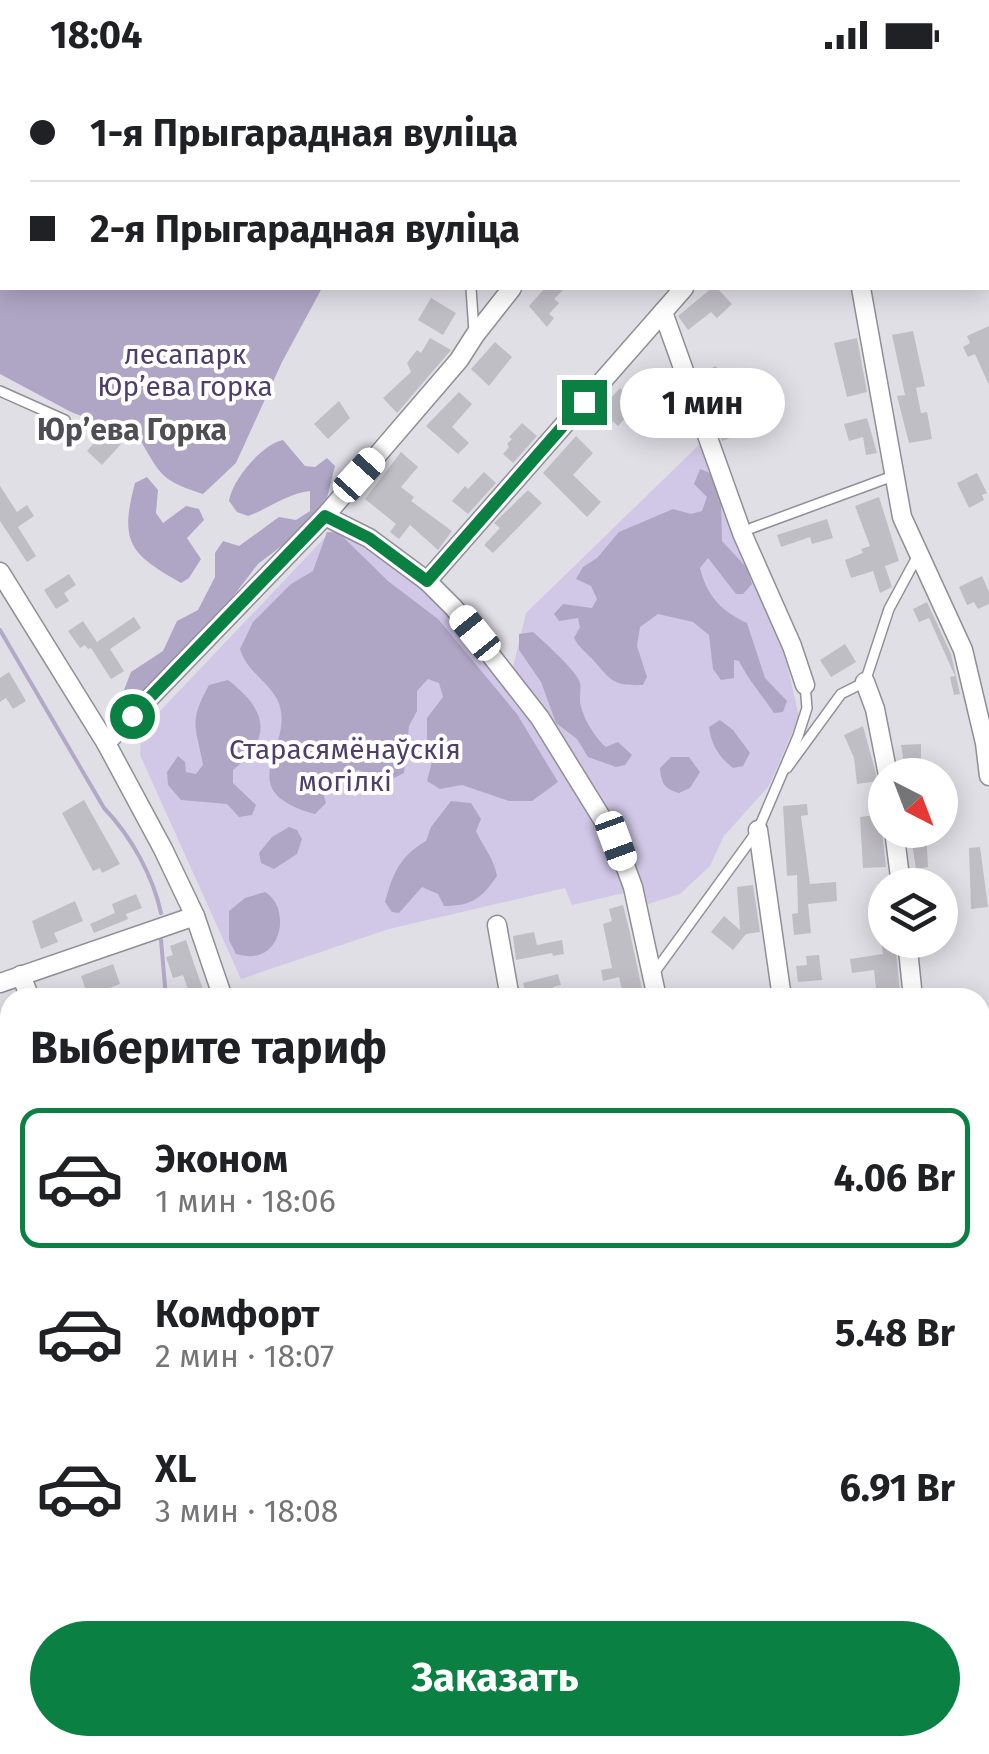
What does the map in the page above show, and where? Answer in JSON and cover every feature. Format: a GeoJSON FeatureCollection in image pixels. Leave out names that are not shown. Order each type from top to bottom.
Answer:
{"type":"FeatureCollection","features":[{"type":"Feature","properties":{"kind":"street"},"geometry":{"type":"LineString","coordinates":[[106,743],[325,516],[460,360],[474,335],[510,290]]}},
{"type":"Feature","properties":{"kind":"street"},"geometry":{"type":"LineString","coordinates":[[427,581],[682,290]]}},
{"type":"Feature","properties":{"kind":"street"},"geometry":{"type":"LineString","coordinates":[[861,290],[902,517],[963,650],[989,776]]}},
{"type":"Feature","properties":{"kind":"street"},"geometry":{"type":"LineString","coordinates":[[663,312],[742,533],[805,684]]}},
{"type":"Feature","properties":{"kind":"street"},"geometry":{"type":"LineString","coordinates":[[325,516],[369,538],[427,581],[454,608],[576,772],[616,841],[632,887],[656,988]]}},
{"type":"Feature","properties":{"kind":"street"},"geometry":{"type":"LineString","coordinates":[[0,572],[106,743],[195,916],[220,988]]}},
{"type":"Feature","properties":{"kind":"street"},"geometry":{"type":"LineString","coordinates":[[865,682],[885,758]]}},
{"type":"Feature","properties":{"kind":"street"},"geometry":{"type":"LineString","coordinates":[[758,830],[781,988]]}},
{"type":"Feature","properties":{"kind":"street"},"geometry":{"type":"LineString","coordinates":[[0,983],[195,916]]}},
{"type":"Feature","properties":{"kind":"street"},"geometry":{"type":"LineString","coordinates":[[497,926],[508,988]]}},
{"type":"Feature","properties":{"kind":"street"},"geometry":{"type":"LineString","coordinates":[[909,958],[913,988]]}},
{"type":"Feature","properties":{"kind":"street"},"geometry":{"type":"LineString","coordinates":[[21,976],[26,988]]}},
{"type":"Feature","properties":{"kind":"lane"},"geometry":{"type":"LineString","coordinates":[[471,290],[474,335]]}},
{"type":"Feature","properties":{"kind":"lane"},"geometry":{"type":"LineString","coordinates":[[0,391],[65,420]]}},
{"type":"Feature","properties":{"kind":"lane"},"geometry":{"type":"LineString","coordinates":[[752,528],[894,476]]}},
{"type":"Feature","properties":{"kind":"lane"},"geometry":{"type":"LineString","coordinates":[[776,784],[841,694],[865,682],[889,609],[918,555]]}},
{"type":"Feature","properties":{"kind":"lane"},"geometry":{"type":"LineString","coordinates":[[654,974],[758,830],[807,708],[805,684]]}},
{"type":"Feature","properties":{"kind":"green space","name":"лесапарк Юрʼева горка"},"geometry":{"type":"Polygon","coordinates":[[[0,290],[321,290],[282,362],[236,463],[203,494],[163,475],[139,438],[71,412],[0,374],[0,290]]]}},
{"type":"Feature","properties":{"kind":"green space"},"geometry":{"type":"Polygon","coordinates":[[[283,440],[305,466],[315,467],[327,458],[335,466],[327,498],[314,521],[258,564],[222,611],[130,708],[120,700],[131,672],[163,651],[177,621],[198,610],[215,577],[215,553],[223,541],[239,546],[279,517],[296,520],[310,511],[310,491],[248,516],[237,512],[229,501],[249,464],[266,448],[283,440]]]}},
{"type":"Feature","properties":{"kind":"green space","name":"Старасямёнаўскія могілкі"},"geometry":{"type":"Polygon","coordinates":[[[704,440],[764,590],[799,717],[769,786],[724,836],[710,866],[680,894],[642,906],[637,890],[572,905],[565,888],[389,929],[241,979],[140,755],[141,731],[334,528],[431,592],[482,663],[513,667],[526,613],[704,440]]]}},
{"type":"Feature","properties":{"kind":"green space"},"geometry":{"type":"Polygon","coordinates":[[[700,469],[710,473],[721,499],[722,541],[747,568],[752,584],[743,594],[736,594],[708,558],[700,568],[703,578],[716,602],[747,623],[765,678],[787,701],[783,712],[774,713],[739,661],[734,660],[734,678],[721,680],[713,669],[709,635],[693,622],[658,614],[640,627],[637,646],[647,677],[643,685],[634,685],[610,678],[578,645],[574,638],[580,627],[578,618],[559,621],[554,614],[563,604],[592,608],[597,599],[591,586],[576,579],[619,532],[673,509],[691,514],[702,511],[707,497],[694,484],[700,469]]]}},
{"type":"Feature","properties":{"kind":"green space"},"geometry":{"type":"Polygon","coordinates":[[[147,477],[158,490],[156,513],[163,523],[186,506],[199,509],[204,520],[187,538],[201,559],[181,583],[150,564],[133,545],[129,533],[135,483],[147,477]]]}},
{"type":"Feature","properties":{"kind":"green space"},"geometry":{"type":"Polygon","coordinates":[[[327,532],[339,533],[388,581],[438,619],[517,714],[558,782],[532,801],[509,801],[462,785],[440,789],[427,781],[433,758],[427,741],[427,718],[443,697],[439,683],[428,679],[417,691],[417,711],[409,726],[404,773],[388,781],[358,770],[343,779],[320,782],[326,803],[315,814],[288,804],[274,792],[269,779],[282,716],[277,699],[247,664],[240,649],[253,622],[291,584],[313,571],[327,532]]]}},
{"type":"Feature","properties":{"kind":"green space"},"geometry":{"type":"Polygon","coordinates":[[[533,632],[578,678],[583,712],[597,738],[606,747],[618,742],[632,755],[625,765],[616,767],[588,757],[577,739],[556,723],[541,682],[519,650],[519,634],[533,632]]]}},
{"type":"Feature","properties":{"kind":"green space"},"geometry":{"type":"Polygon","coordinates":[[[228,680],[251,702],[261,724],[255,746],[233,770],[233,783],[256,805],[252,815],[239,817],[227,804],[181,800],[168,785],[167,772],[178,756],[185,762],[186,772],[196,774],[203,765],[196,725],[198,708],[209,685],[228,680]]]}},
{"type":"Feature","properties":{"kind":"green space"},"geometry":{"type":"Polygon","coordinates":[[[720,720],[750,753],[743,766],[733,768],[714,745],[709,727],[720,720]]]}},
{"type":"Feature","properties":{"kind":"green space"},"geometry":{"type":"Polygon","coordinates":[[[671,757],[689,757],[700,772],[690,788],[679,793],[667,788],[661,778],[660,768],[671,757]]]}},
{"type":"Feature","properties":{"kind":"green space"},"geometry":{"type":"Polygon","coordinates":[[[451,801],[471,803],[481,819],[476,831],[497,876],[481,895],[469,902],[444,906],[438,894],[422,887],[399,913],[392,912],[385,902],[395,874],[404,859],[426,841],[431,827],[451,801]]]}},
{"type":"Feature","properties":{"kind":"green space"},"geometry":{"type":"Polygon","coordinates":[[[289,827],[297,830],[302,839],[297,854],[274,869],[261,863],[259,853],[272,837],[289,827]]]}},
{"type":"Feature","properties":{"kind":"green space"},"geometry":{"type":"Polygon","coordinates":[[[265,892],[278,907],[277,938],[263,953],[236,954],[229,940],[229,911],[245,898],[265,892]]]}},
{"type":"Feature","properties":{"kind":"building"},"geometry":{"type":"Polygon","coordinates":[[[543,290],[563,290],[554,299],[559,303],[549,314],[554,318],[547,327],[529,306],[543,290]]]}},
{"type":"Feature","properties":{"kind":"building"},"geometry":{"type":"Polygon","coordinates":[[[710,290],[719,290],[732,304],[717,318],[711,312],[688,330],[678,316],[710,290]]]}},
{"type":"Feature","properties":{"kind":"building"},"geometry":{"type":"Polygon","coordinates":[[[431,298],[456,313],[443,335],[418,320],[431,298]]]}},
{"type":"Feature","properties":{"kind":"building"},"geometry":{"type":"Polygon","coordinates":[[[989,326],[989,385],[975,354],[968,357],[963,347],[970,343],[967,336],[989,326]]]}},
{"type":"Feature","properties":{"kind":"building"},"geometry":{"type":"Polygon","coordinates":[[[913,331],[925,386],[916,388],[921,413],[927,412],[932,439],[909,443],[897,396],[905,395],[892,335],[913,331]]]}},
{"type":"Feature","properties":{"kind":"building"},"geometry":{"type":"Polygon","coordinates":[[[430,338],[451,350],[397,413],[383,398],[411,372],[407,363],[417,350],[421,353],[430,338]]]}},
{"type":"Feature","properties":{"kind":"building"},"geometry":{"type":"Polygon","coordinates":[[[857,338],[867,392],[847,397],[834,343],[857,338]]]}},
{"type":"Feature","properties":{"kind":"building"},"geometry":{"type":"Polygon","coordinates":[[[495,342],[512,357],[489,386],[471,369],[495,342]]]}},
{"type":"Feature","properties":{"kind":"building"},"geometry":{"type":"Polygon","coordinates":[[[716,366],[722,379],[716,381],[717,388],[735,436],[722,441],[700,373],[716,366]]]}},
{"type":"Feature","properties":{"kind":"building"},"geometry":{"type":"Polygon","coordinates":[[[620,388],[632,399],[622,410],[628,415],[618,426],[600,410],[620,388]]]}},
{"type":"Feature","properties":{"kind":"building"},"geometry":{"type":"Polygon","coordinates":[[[459,392],[472,404],[452,427],[469,443],[458,454],[426,426],[459,392]]]}},
{"type":"Feature","properties":{"kind":"building"},"geometry":{"type":"Polygon","coordinates":[[[339,401],[350,418],[328,439],[314,424],[339,401]]]}},
{"type":"Feature","properties":{"kind":"building"},"geometry":{"type":"Polygon","coordinates":[[[867,418],[877,453],[866,455],[863,437],[849,441],[844,424],[867,418]]]}},
{"type":"Feature","properties":{"kind":"building"},"geometry":{"type":"Polygon","coordinates":[[[522,423],[537,436],[513,463],[503,454],[512,439],[509,437],[522,423]]]}},
{"type":"Feature","properties":{"kind":"building"},"geometry":{"type":"Polygon","coordinates":[[[106,430],[121,444],[102,465],[87,451],[106,430]]]}},
{"type":"Feature","properties":{"kind":"building"},"geometry":{"type":"Polygon","coordinates":[[[576,436],[593,453],[573,475],[601,502],[587,517],[543,473],[576,436]]]}},
{"type":"Feature","properties":{"kind":"building"},"geometry":{"type":"Polygon","coordinates":[[[401,452],[418,467],[401,487],[414,497],[411,501],[452,531],[438,550],[410,525],[399,539],[390,532],[396,524],[365,499],[401,452]]]}},
{"type":"Feature","properties":{"kind":"building"},"geometry":{"type":"Polygon","coordinates":[[[484,472],[496,483],[468,514],[452,501],[484,472]]]}},
{"type":"Feature","properties":{"kind":"building"},"geometry":{"type":"Polygon","coordinates":[[[977,473],[987,493],[982,495],[984,500],[969,508],[957,483],[977,473]]]}},
{"type":"Feature","properties":{"kind":"building"},"geometry":{"type":"Polygon","coordinates":[[[0,486],[17,512],[27,505],[34,516],[18,527],[36,556],[27,562],[0,521],[0,486]]]}},
{"type":"Feature","properties":{"kind":"building"},"geometry":{"type":"Polygon","coordinates":[[[528,490],[542,503],[493,553],[484,545],[500,528],[494,523],[528,490]]]}},
{"type":"Feature","properties":{"kind":"building"},"geometry":{"type":"Polygon","coordinates":[[[879,497],[899,561],[885,566],[892,587],[880,593],[873,571],[851,578],[845,560],[870,546],[855,506],[879,497]]]}},
{"type":"Feature","properties":{"kind":"building"},"geometry":{"type":"Polygon","coordinates":[[[827,519],[833,538],[812,544],[810,537],[781,547],[777,535],[827,519]]]}},
{"type":"Feature","properties":{"kind":"building"},"geometry":{"type":"Polygon","coordinates":[[[69,574],[76,585],[64,593],[69,601],[56,609],[44,590],[69,574]]]}},
{"type":"Feature","properties":{"kind":"building"},"geometry":{"type":"Polygon","coordinates":[[[982,576],[989,604],[978,609],[974,602],[967,605],[959,587],[982,576]]]}},
{"type":"Feature","properties":{"kind":"building"},"geometry":{"type":"Polygon","coordinates":[[[927,602],[951,654],[960,694],[954,695],[950,677],[955,676],[929,618],[919,622],[913,609],[927,602]]]}},
{"type":"Feature","properties":{"kind":"building"},"geometry":{"type":"Polygon","coordinates":[[[134,617],[141,628],[110,649],[124,671],[111,679],[91,648],[80,648],[68,631],[83,621],[97,642],[134,617]]]}},
{"type":"Feature","properties":{"kind":"building"},"geometry":{"type":"Polygon","coordinates":[[[845,644],[856,662],[831,677],[820,660],[845,644]]]}},
{"type":"Feature","properties":{"kind":"building"},"geometry":{"type":"Polygon","coordinates":[[[9,672],[26,701],[13,709],[6,698],[0,702],[0,678],[9,672]]]}},
{"type":"Feature","properties":{"kind":"building"},"geometry":{"type":"Polygon","coordinates":[[[863,726],[872,758],[868,758],[868,782],[857,784],[854,758],[844,735],[863,726]]]}},
{"type":"Feature","properties":{"kind":"building"},"geometry":{"type":"Polygon","coordinates":[[[921,744],[921,758],[903,758],[901,745],[921,744]]]}},
{"type":"Feature","properties":{"kind":"building"},"geometry":{"type":"Polygon","coordinates":[[[84,800],[120,864],[102,873],[100,868],[93,871],[62,813],[84,800]]]}},
{"type":"Feature","properties":{"kind":"building"},"geometry":{"type":"Polygon","coordinates":[[[807,804],[808,815],[801,816],[810,884],[836,882],[837,901],[808,904],[811,933],[794,935],[792,914],[798,913],[797,875],[787,876],[783,806],[807,804]]]}},
{"type":"Feature","properties":{"kind":"building"},"geometry":{"type":"Polygon","coordinates":[[[868,816],[868,848],[884,848],[886,867],[863,868],[860,817],[868,816]]]}},
{"type":"Feature","properties":{"kind":"building"},"geometry":{"type":"Polygon","coordinates":[[[980,847],[988,907],[971,909],[969,848],[980,847]]]}},
{"type":"Feature","properties":{"kind":"building"},"geometry":{"type":"Polygon","coordinates":[[[913,848],[927,848],[928,867],[916,868],[913,848]]]}},
{"type":"Feature","properties":{"kind":"building"},"geometry":{"type":"Polygon","coordinates":[[[753,885],[760,932],[746,934],[733,950],[711,932],[724,916],[740,930],[737,887],[753,885]]]}},
{"type":"Feature","properties":{"kind":"building"},"geometry":{"type":"Polygon","coordinates":[[[136,894],[142,908],[126,914],[128,919],[94,933],[90,924],[115,913],[112,904],[136,894]]]}},
{"type":"Feature","properties":{"kind":"building"},"geometry":{"type":"Polygon","coordinates":[[[75,901],[83,921],[54,933],[58,942],[41,949],[32,921],[75,901]]]}},
{"type":"Feature","properties":{"kind":"building"},"geometry":{"type":"Polygon","coordinates":[[[623,905],[642,988],[622,988],[619,977],[603,981],[601,970],[612,968],[603,924],[612,921],[609,909],[623,905]]]}},
{"type":"Feature","properties":{"kind":"building"},"geometry":{"type":"Polygon","coordinates":[[[534,932],[537,945],[562,940],[564,954],[516,960],[513,936],[534,932]]]}},
{"type":"Feature","properties":{"kind":"building"},"geometry":{"type":"Polygon","coordinates":[[[186,940],[203,988],[188,988],[183,975],[173,978],[166,957],[173,955],[170,946],[186,940]]]}},
{"type":"Feature","properties":{"kind":"building"},"geometry":{"type":"Polygon","coordinates":[[[819,955],[822,980],[798,982],[796,966],[807,965],[806,956],[819,955]]]}},
{"type":"Feature","properties":{"kind":"building"},"geometry":{"type":"Polygon","coordinates":[[[897,958],[899,988],[876,988],[874,970],[852,973],[850,959],[897,958]]]}},
{"type":"Feature","properties":{"kind":"building"},"geometry":{"type":"Polygon","coordinates":[[[113,964],[120,984],[85,988],[81,976],[113,964]]]}},
{"type":"Feature","properties":{"kind":"building"},"geometry":{"type":"Polygon","coordinates":[[[558,974],[561,985],[524,988],[523,983],[558,974]]]}},
{"type":"Feature","properties":{"kind":"waterway"},"geometry":{"type":"LineString","coordinates":[[0,630],[104,808],[140,857],[161,913]]}},
{"type":"Feature","properties":{"kind":"waterway"},"geometry":{"type":"LineString","coordinates":[[161,940],[165,988]]}},
{"type":"Feature","properties":{"kind":"district","name":"Юрʼева Горка"},"geometry":{"type":"Point","coordinates":[132,430]}},
{"type":"Feature","properties":{"kind":"route"},"geometry":{"type":"LineString","coordinates":[[132,716],[325,516],[369,538],[427,581],[584,402]]}}]}
